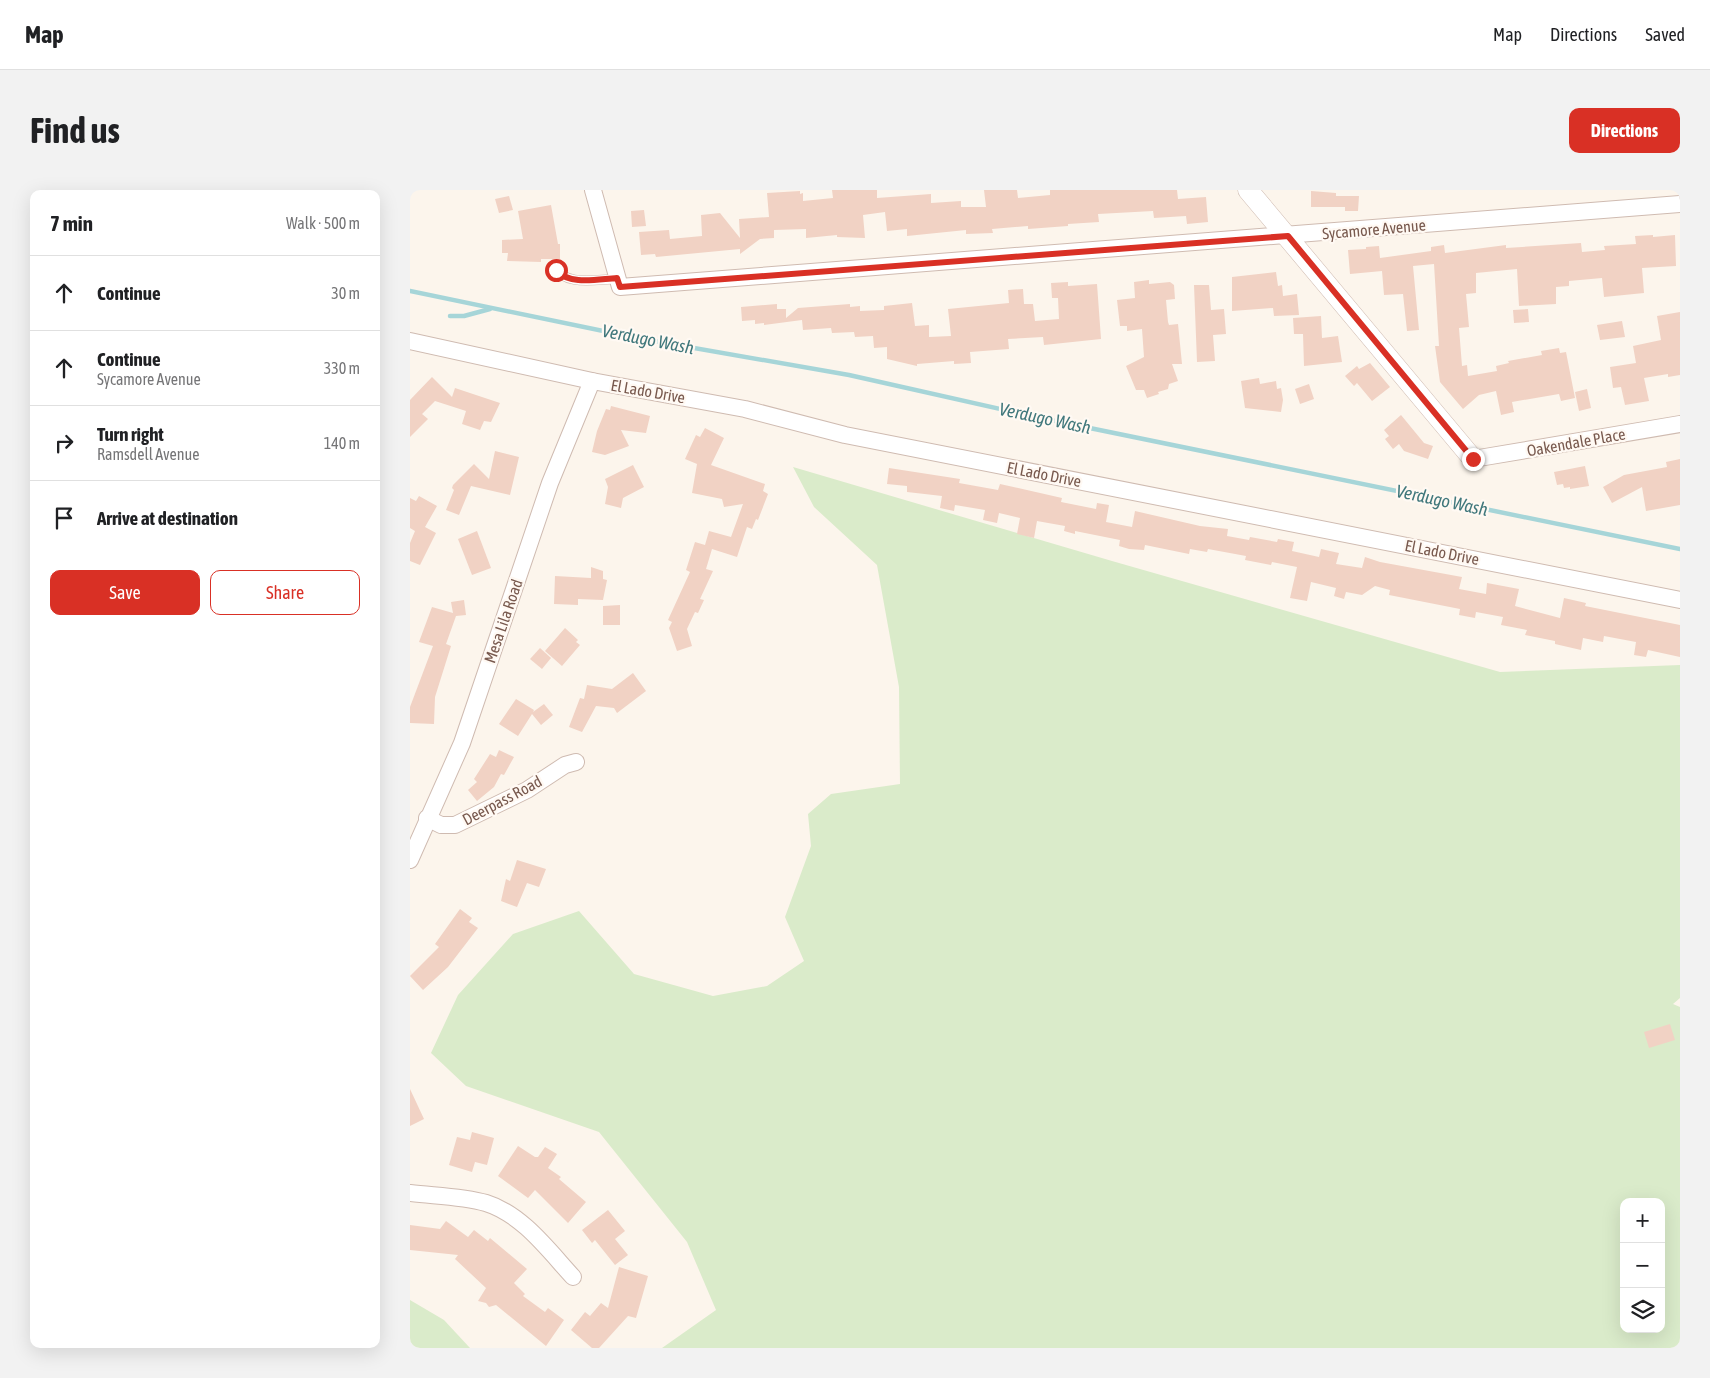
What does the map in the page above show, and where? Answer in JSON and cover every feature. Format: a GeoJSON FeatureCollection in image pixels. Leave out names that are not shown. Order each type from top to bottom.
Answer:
{"type":"FeatureCollection","features":[{"type":"Feature","properties":{"kind":"street"},"geometry":{"type":"LineString","coordinates":[[592,190],[619,283]]}},
{"type":"Feature","properties":{"kind":"street"},"geometry":{"type":"LineString","coordinates":[[1248,190],[1473,459]]}},
{"type":"Feature","properties":{"kind":"street","name":"Sycamore Avenue"},"geometry":{"type":"LineString","coordinates":[[619,283],[1288,236],[1680,204]]}},
{"type":"Feature","properties":{"kind":"street","name":"El Lado Drive"},"geometry":{"type":"LineString","coordinates":[[410,341],[592,381],[745,409],[845,435],[1680,600]]}},
{"type":"Feature","properties":{"kind":"street","name":"Mesa Lila Road"},"geometry":{"type":"LineString","coordinates":[[410,860],[427,818],[462,743],[550,483],[592,381]]}},
{"type":"Feature","properties":{"kind":"street","name":"Oakendale Place"},"geometry":{"type":"LineString","coordinates":[[1473,459],[1680,424]]}},
{"type":"Feature","properties":{"kind":"street","name":"Deerpass Road"},"geometry":{"type":"LineString","coordinates":[[427,818],[442,825],[454,825],[527,790],[565,765],[576,762]]}},
{"type":"Feature","properties":{"kind":"street"},"geometry":{"type":"LineString","coordinates":[[410,1193],[487,1203],[506,1212],[533,1234],[573,1278]]}},
{"type":"Feature","properties":{"kind":"lane"},"geometry":{"type":"LineString","coordinates":[[553,266],[561,276],[566,278],[619,283]]}},
{"type":"Feature","properties":{"kind":"green space"},"geometry":{"type":"Polygon","coordinates":[[[793,467],[1500,672],[1680,665],[1680,998],[1673,1004],[1680,1007],[1680,1348],[662,1348],[716,1310],[687,1242],[599,1132],[466,1086],[431,1053],[458,995],[513,934],[579,911],[634,974],[713,996],[767,986],[804,961],[785,917],[811,846],[808,814],[831,794],[900,784],[899,687],[877,565],[814,507],[793,467]]]}},
{"type":"Feature","properties":{"kind":"green space"},"geometry":{"type":"Polygon","coordinates":[[[410,1300],[444,1320],[470,1348],[410,1348],[410,1300]]]}},
{"type":"Feature","properties":{"kind":"building"},"geometry":{"type":"Polygon","coordinates":[[[832,190],[877,190],[877,198],[931,194],[931,203],[961,201],[961,207],[986,207],[984,190],[1017,190],[1018,198],[1050,195],[1050,190],[1177,190],[1178,199],[1206,197],[1208,222],[1187,224],[1186,216],[1154,218],[1153,211],[1098,214],[1099,222],[1068,224],[1068,226],[1028,229],[1028,226],[992,229],[993,233],[966,234],[966,230],[907,236],[907,229],[887,231],[885,212],[863,215],[865,238],[837,237],[837,235],[806,238],[806,229],[774,230],[774,238],[760,239],[740,254],[740,249],[656,257],[655,254],[641,255],[639,232],[669,230],[670,239],[702,236],[701,215],[720,213],[740,238],[739,219],[769,217],[767,193],[800,191],[800,194],[803,193],[803,201],[833,198],[832,190]]]}},
{"type":"Feature","properties":{"kind":"building"},"geometry":{"type":"Polygon","coordinates":[[[1311,191],[1336,193],[1336,196],[1359,196],[1358,211],[1345,211],[1345,207],[1311,207],[1311,191]]]}},
{"type":"Feature","properties":{"kind":"building"},"geometry":{"type":"Polygon","coordinates":[[[509,196],[513,210],[499,213],[495,199],[509,196]]]}},
{"type":"Feature","properties":{"kind":"building"},"geometry":{"type":"Polygon","coordinates":[[[551,205],[558,244],[560,244],[560,259],[541,259],[541,262],[507,261],[508,253],[502,253],[502,240],[523,239],[518,211],[551,205]]]}},
{"type":"Feature","properties":{"kind":"building"},"geometry":{"type":"Polygon","coordinates":[[[644,210],[646,226],[632,227],[631,211],[644,210]]]}},
{"type":"Feature","properties":{"kind":"building"},"geometry":{"type":"Polygon","coordinates":[[[1653,235],[1653,237],[1675,235],[1676,266],[1642,268],[1644,293],[1604,297],[1602,278],[1569,281],[1569,286],[1556,287],[1556,304],[1519,306],[1517,269],[1476,273],[1476,293],[1466,294],[1469,327],[1459,328],[1462,366],[1467,365],[1468,376],[1497,371],[1496,366],[1509,363],[1508,361],[1542,355],[1541,351],[1559,348],[1560,353],[1566,352],[1575,398],[1561,401],[1559,394],[1512,402],[1514,412],[1501,415],[1496,391],[1479,395],[1463,409],[1440,382],[1435,346],[1439,346],[1434,264],[1413,266],[1419,330],[1407,331],[1403,294],[1384,295],[1382,271],[1350,274],[1348,250],[1366,249],[1366,247],[1379,246],[1380,258],[1431,251],[1431,247],[1444,245],[1445,253],[1506,245],[1506,248],[1581,243],[1582,252],[1605,250],[1604,246],[1636,244],[1635,236],[1653,235]]]}},
{"type":"Feature","properties":{"kind":"building"},"geometry":{"type":"Polygon","coordinates":[[[1276,272],[1278,286],[1282,285],[1283,296],[1297,294],[1299,315],[1274,316],[1273,308],[1232,311],[1232,277],[1276,272]]]}},
{"type":"Feature","properties":{"kind":"building"},"geometry":{"type":"Polygon","coordinates":[[[1149,280],[1149,284],[1170,282],[1174,285],[1175,299],[1166,300],[1168,322],[1169,325],[1178,324],[1182,364],[1172,364],[1178,381],[1169,384],[1168,389],[1158,392],[1159,394],[1147,398],[1144,390],[1136,390],[1126,366],[1144,357],[1142,329],[1127,331],[1127,326],[1120,326],[1117,300],[1135,298],[1134,282],[1149,280]]]}},
{"type":"Feature","properties":{"kind":"building"},"geometry":{"type":"Polygon","coordinates":[[[1068,282],[1068,286],[1097,284],[1101,339],[1044,345],[1043,337],[1008,339],[1009,349],[970,352],[971,363],[954,364],[954,361],[917,364],[917,366],[887,359],[887,347],[874,348],[873,336],[855,337],[854,332],[832,333],[831,328],[803,330],[802,320],[764,325],[764,323],[755,324],[755,320],[742,321],[741,307],[777,304],[777,309],[786,309],[786,318],[798,308],[850,304],[850,307],[860,306],[860,311],[884,310],[884,306],[912,303],[915,326],[929,325],[929,337],[951,336],[948,309],[1009,303],[1008,290],[1023,289],[1024,304],[1033,304],[1035,321],[1059,319],[1058,298],[1052,298],[1051,283],[1068,282]]]}},
{"type":"Feature","properties":{"kind":"building"},"geometry":{"type":"Polygon","coordinates":[[[1194,285],[1209,285],[1211,310],[1224,309],[1226,334],[1213,335],[1215,361],[1197,362],[1194,285]]]}},
{"type":"Feature","properties":{"kind":"building"},"geometry":{"type":"Polygon","coordinates":[[[1528,309],[1529,322],[1514,323],[1513,310],[1528,309]]]}},
{"type":"Feature","properties":{"kind":"building"},"geometry":{"type":"Polygon","coordinates":[[[1680,312],[1680,375],[1668,377],[1668,374],[1644,378],[1649,401],[1625,405],[1621,387],[1613,388],[1610,367],[1636,363],[1633,346],[1661,340],[1657,316],[1680,312]]]}},
{"type":"Feature","properties":{"kind":"building"},"geometry":{"type":"Polygon","coordinates":[[[1321,316],[1322,338],[1338,336],[1342,362],[1304,366],[1303,334],[1294,334],[1293,318],[1321,316]]]}},
{"type":"Feature","properties":{"kind":"building"},"geometry":{"type":"Polygon","coordinates":[[[1622,321],[1625,337],[1600,340],[1597,325],[1622,321]]]}},
{"type":"Feature","properties":{"kind":"building"},"geometry":{"type":"Polygon","coordinates":[[[1370,363],[1390,387],[1372,401],[1357,383],[1354,386],[1345,376],[1357,366],[1359,369],[1370,363]]]}},
{"type":"Feature","properties":{"kind":"building"},"geometry":{"type":"Polygon","coordinates":[[[432,377],[452,397],[455,388],[500,403],[491,422],[484,421],[480,430],[462,424],[466,411],[435,401],[422,414],[428,419],[410,437],[410,400],[432,377]]]}},
{"type":"Feature","properties":{"kind":"building"},"geometry":{"type":"Polygon","coordinates":[[[1259,378],[1260,384],[1276,381],[1277,389],[1281,388],[1283,400],[1281,412],[1245,408],[1241,381],[1259,378]]]}},
{"type":"Feature","properties":{"kind":"building"},"geometry":{"type":"Polygon","coordinates":[[[1309,384],[1314,399],[1300,404],[1295,389],[1309,384]]]}},
{"type":"Feature","properties":{"kind":"building"},"geometry":{"type":"Polygon","coordinates":[[[1587,389],[1591,408],[1579,411],[1575,392],[1587,389]]]}},
{"type":"Feature","properties":{"kind":"building"},"geometry":{"type":"Polygon","coordinates":[[[611,406],[650,416],[646,433],[621,430],[629,446],[605,455],[592,452],[597,431],[606,409],[610,410],[611,406]]]}},
{"type":"Feature","properties":{"kind":"building"},"geometry":{"type":"Polygon","coordinates":[[[1401,415],[1424,443],[1433,446],[1428,459],[1404,451],[1399,444],[1393,449],[1385,439],[1389,436],[1384,430],[1401,415]]]}},
{"type":"Feature","properties":{"kind":"building"},"geometry":{"type":"Polygon","coordinates":[[[705,428],[724,438],[711,465],[765,484],[763,491],[768,494],[758,520],[756,519],[752,529],[747,527],[737,557],[712,549],[706,569],[713,571],[700,599],[704,600],[698,613],[695,612],[687,629],[692,646],[677,651],[669,628],[672,622],[668,620],[690,572],[686,570],[695,542],[705,545],[709,531],[731,537],[743,504],[724,507],[722,499],[692,493],[697,464],[685,459],[696,435],[700,437],[705,428]]]}},
{"type":"Feature","properties":{"kind":"building"},"geometry":{"type":"Polygon","coordinates":[[[495,451],[519,457],[510,495],[471,486],[459,515],[446,510],[454,490],[452,488],[453,485],[474,464],[489,479],[495,451]]]}},
{"type":"Feature","properties":{"kind":"building"},"geometry":{"type":"Polygon","coordinates":[[[1680,459],[1680,505],[1646,511],[1642,487],[1612,503],[1603,487],[1624,475],[1667,467],[1666,462],[1680,459]]]}},
{"type":"Feature","properties":{"kind":"building"},"geometry":{"type":"Polygon","coordinates":[[[633,465],[644,487],[623,498],[621,508],[605,504],[608,487],[605,479],[633,465]]]}},
{"type":"Feature","properties":{"kind":"building"},"geometry":{"type":"Polygon","coordinates":[[[1585,466],[1589,486],[1570,489],[1570,487],[1564,488],[1563,484],[1557,485],[1554,472],[1585,466]]]}},
{"type":"Feature","properties":{"kind":"building"},"geometry":{"type":"Polygon","coordinates":[[[889,468],[960,479],[959,483],[998,490],[1000,484],[1062,498],[1061,502],[1096,509],[1097,503],[1109,505],[1106,522],[1132,527],[1135,511],[1200,526],[1228,529],[1227,536],[1249,540],[1250,537],[1277,542],[1278,539],[1294,542],[1292,551],[1319,557],[1321,549],[1339,553],[1336,564],[1362,568],[1365,557],[1380,562],[1462,577],[1459,589],[1486,594],[1487,583],[1519,589],[1515,606],[1560,618],[1564,598],[1586,603],[1585,606],[1680,625],[1680,657],[1648,650],[1646,657],[1634,655],[1636,642],[1604,636],[1603,642],[1583,638],[1581,650],[1555,644],[1555,641],[1525,635],[1527,630],[1501,625],[1503,617],[1476,612],[1475,618],[1459,615],[1460,609],[1389,595],[1390,590],[1375,586],[1362,595],[1346,592],[1344,599],[1334,596],[1336,588],[1311,582],[1307,601],[1290,598],[1297,567],[1272,562],[1271,565],[1245,560],[1246,556],[1208,549],[1207,552],[1190,549],[1189,554],[1145,545],[1144,550],[1129,549],[1119,546],[1120,540],[1075,531],[1075,534],[1064,531],[1065,526],[1037,521],[1034,538],[1017,534],[1020,518],[999,513],[997,523],[983,520],[985,510],[955,505],[954,511],[940,508],[942,496],[907,492],[907,486],[887,484],[889,468]]]}},
{"type":"Feature","properties":{"kind":"building"},"geometry":{"type":"Polygon","coordinates":[[[419,496],[437,506],[425,527],[436,533],[420,565],[410,561],[410,543],[415,531],[410,528],[410,498],[416,501],[419,496]]]}},
{"type":"Feature","properties":{"kind":"building"},"geometry":{"type":"Polygon","coordinates":[[[477,531],[491,568],[472,575],[458,539],[477,531]]]}},
{"type":"Feature","properties":{"kind":"building"},"geometry":{"type":"Polygon","coordinates":[[[591,567],[603,571],[603,579],[607,580],[603,600],[578,599],[578,605],[554,604],[555,576],[591,578],[591,567]]]}},
{"type":"Feature","properties":{"kind":"building"},"geometry":{"type":"Polygon","coordinates":[[[464,600],[466,615],[456,616],[446,644],[451,646],[435,697],[434,724],[410,723],[410,707],[433,646],[419,642],[432,607],[453,613],[451,602],[464,600]]]}},
{"type":"Feature","properties":{"kind":"building"},"geometry":{"type":"Polygon","coordinates":[[[620,605],[620,625],[603,625],[603,606],[620,605]]]}},
{"type":"Feature","properties":{"kind":"building"},"geometry":{"type":"Polygon","coordinates":[[[565,628],[578,640],[576,642],[580,645],[562,666],[545,651],[565,628]]]}},
{"type":"Feature","properties":{"kind":"building"},"geometry":{"type":"Polygon","coordinates":[[[540,648],[551,658],[542,669],[530,659],[540,648]]]}},
{"type":"Feature","properties":{"kind":"building"},"geometry":{"type":"Polygon","coordinates":[[[633,673],[646,691],[617,713],[614,708],[596,706],[582,732],[569,727],[580,698],[584,699],[587,685],[612,689],[633,673]]]}},
{"type":"Feature","properties":{"kind":"building"},"geometry":{"type":"Polygon","coordinates":[[[516,699],[534,710],[533,712],[544,704],[553,715],[541,725],[532,714],[518,736],[499,724],[516,699]]]}},
{"type":"Feature","properties":{"kind":"building"},"geometry":{"type":"Polygon","coordinates":[[[499,750],[514,757],[504,775],[501,774],[494,787],[477,801],[468,790],[477,782],[474,779],[490,754],[496,757],[499,750]]]}},
{"type":"Feature","properties":{"kind":"building"},"geometry":{"type":"Polygon","coordinates":[[[517,860],[546,869],[539,887],[527,883],[517,907],[501,901],[506,879],[510,881],[517,860]]]}},
{"type":"Feature","properties":{"kind":"building"},"geometry":{"type":"Polygon","coordinates":[[[460,909],[472,918],[469,922],[478,928],[448,967],[423,990],[410,976],[439,947],[435,944],[460,909]]]}},
{"type":"Feature","properties":{"kind":"building"},"geometry":{"type":"Polygon","coordinates":[[[1670,1024],[1675,1040],[1649,1048],[1644,1032],[1670,1024]]]}},
{"type":"Feature","properties":{"kind":"building"},"geometry":{"type":"Polygon","coordinates":[[[410,1089],[424,1119],[410,1126],[410,1089]]]}},
{"type":"Feature","properties":{"kind":"building"},"geometry":{"type":"Polygon","coordinates":[[[472,1132],[494,1138],[487,1165],[475,1162],[472,1172],[449,1165],[457,1137],[470,1140],[472,1132]]]}},
{"type":"Feature","properties":{"kind":"building"},"geometry":{"type":"Polygon","coordinates":[[[518,1146],[535,1157],[538,1157],[545,1147],[557,1154],[548,1168],[561,1177],[559,1179],[586,1202],[568,1223],[535,1190],[528,1198],[498,1176],[518,1146]]]}},
{"type":"Feature","properties":{"kind":"building"},"geometry":{"type":"Polygon","coordinates":[[[608,1210],[625,1231],[615,1239],[628,1255],[615,1265],[595,1240],[592,1243],[582,1230],[608,1210]]]}},
{"type":"Feature","properties":{"kind":"building"},"geometry":{"type":"Polygon","coordinates":[[[446,1221],[468,1237],[474,1230],[488,1241],[490,1238],[527,1269],[514,1283],[525,1294],[523,1296],[545,1312],[548,1308],[564,1320],[546,1346],[496,1305],[489,1307],[486,1303],[478,1301],[486,1288],[455,1259],[458,1255],[410,1250],[410,1225],[440,1229],[446,1221]]]}},
{"type":"Feature","properties":{"kind":"building"},"geometry":{"type":"Polygon","coordinates":[[[619,1267],[648,1276],[636,1318],[628,1316],[599,1348],[592,1348],[571,1330],[585,1312],[590,1316],[601,1303],[608,1308],[619,1267]]]}},
{"type":"Feature","properties":{"kind":"waterway","name":"Verdugo Wash"},"geometry":{"type":"LineString","coordinates":[[410,291],[637,338],[849,375],[1036,417],[1680,549]]}},
{"type":"Feature","properties":{"kind":"waterway"},"geometry":{"type":"LineString","coordinates":[[450,316],[464,316],[490,309]]}},
{"type":"Feature","properties":{"kind":"route"},"geometry":{"type":"LineString","coordinates":[[556,270],[561,276],[573,279],[617,278],[620,287],[1288,236],[1473,459]]}}]}
